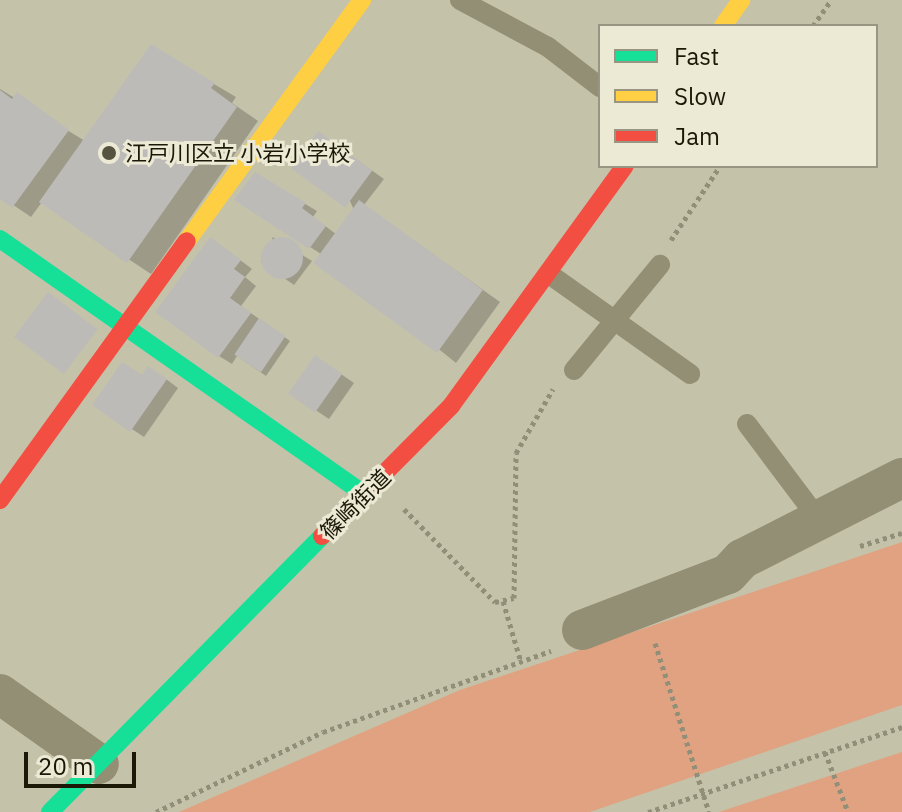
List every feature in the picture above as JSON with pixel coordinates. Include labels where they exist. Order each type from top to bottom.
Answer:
[{"type":"street","points":[[0,500],[362,0]]},
{"type":"street","points":[[724,24],[741,0]]},
{"type":"street","name":"篠崎街道","points":[[50,812],[451,406],[624,168]]},
{"type":"street","points":[[0,239],[365,495]]},
{"type":"street","points":[[572,638],[728,574],[819,520],[902,478]]},
{"type":"street","points":[[0,694],[99,764]]},
{"type":"lane","points":[[460,0],[548,47],[598,85]]},
{"type":"lane","points":[[574,370],[617,322],[660,265]]},
{"type":"lane","points":[[549,274],[690,374]]},
{"type":"lane","points":[[747,424],[819,520]]},
{"type":"path","points":[[814,24],[831,0]]},
{"type":"path","points":[[660,265],[719,168]]},
{"type":"path","points":[[395,501],[495,602],[514,598],[516,453],[539,406],[574,370]]},
{"type":"path","points":[[845,550],[902,533]]},
{"type":"path","points":[[503,601],[521,662]]},
{"type":"path","points":[[156,812],[323,732],[521,662],[572,638]]},
{"type":"path","points":[[654,638],[709,812]]},
{"type":"path","points":[[648,812],[902,727]]},
{"type":"path","points":[[825,752],[848,812]]},
{"type":"shaded area","points":[[902,542],[902,705],[590,812],[179,812],[460,690]]},
{"type":"shaded area","points":[[902,752],[902,812],[719,812]]},
{"type":"building","points":[[151,44],[215,83],[211,88],[237,107],[127,263],[39,202]]},
{"type":"building","points":[[0,90],[12,99],[17,92],[69,130],[12,208],[0,199]]},
{"type":"building","points":[[318,131],[372,170],[345,208],[291,168]]},
{"type":"building","points":[[255,172],[306,203],[302,208],[326,226],[309,249],[234,200]]},
{"type":"building","points":[[359,200],[483,290],[437,353],[313,263]]},
{"type":"building","points":[[210,237],[241,260],[234,269],[245,277],[230,298],[251,313],[218,358],[155,312]]},
{"type":"building","points":[[282,237],[297,243],[303,258],[297,273],[282,279],[267,273],[261,258],[267,243]]},
{"type":"building","points":[[48,292],[98,329],[64,374],[14,337]]},
{"type":"building","points":[[259,318],[286,336],[261,372],[234,354]]},
{"type":"building","points":[[315,355],[342,374],[315,412],[288,394]]},
{"type":"building","points":[[122,362],[142,375],[148,366],[167,379],[130,432],[92,405]]},
{"type":"traffic: fast","points":[[0,239],[365,495]]},
{"type":"traffic: fast","points":[[50,812],[322,536]]},
{"type":"traffic: slow","points":[[187,241],[362,0]]},
{"type":"traffic: slow","points":[[724,24],[741,0]]},
{"type":"traffic: jam","points":[[322,536],[451,406],[624,168]]},
{"type":"traffic: jam","points":[[0,500],[187,241]]},
{"type":"place","name":"江戸川区立 小岩小学校","points":[[109,153]]}]
